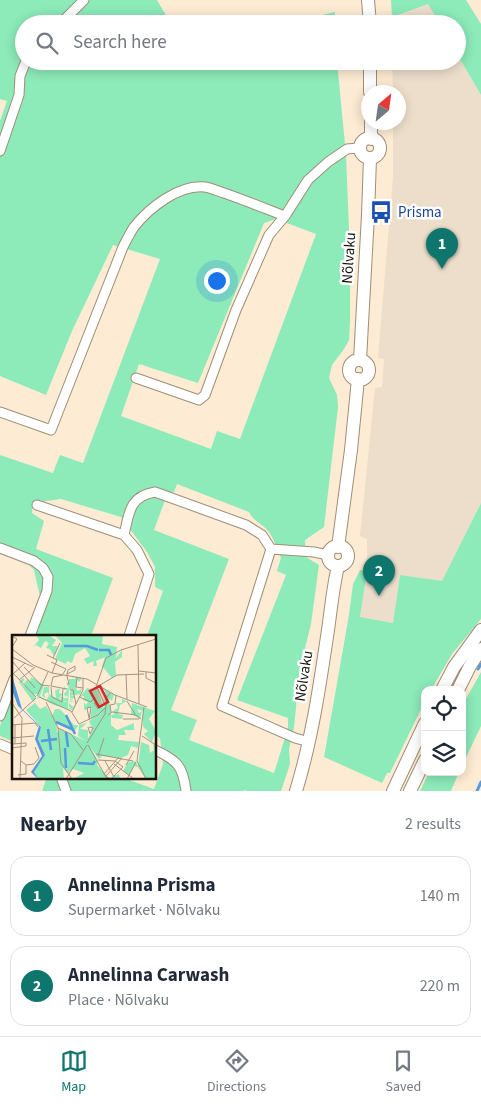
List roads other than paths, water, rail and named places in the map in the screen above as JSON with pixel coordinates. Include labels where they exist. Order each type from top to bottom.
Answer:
[{"type":"street","points":[[69,15],[84,0]]},
{"type":"street","points":[[368,0],[369,15]]},
{"type":"street","points":[[0,151],[19,94],[20,76],[22,70]]},
{"type":"street","points":[[370,70],[370,85]]},
{"type":"street","name":"Nõlvaku","points":[[296,791],[309,742],[338,566],[346,562],[348,556],[344,548],[338,546],[352,450],[358,380],[366,376],[368,370],[367,365],[360,360],[370,158],[378,154],[380,148],[376,141],[371,139],[370,130]]},
{"type":"street","points":[[370,158],[362,155],[359,148],[362,142],[371,139]]},
{"type":"street","points":[[136,378],[199,400],[205,395],[236,310],[269,235],[285,216],[308,180],[328,162],[347,149],[359,148]]},
{"type":"street","points":[[0,412],[51,430],[123,247],[134,227],[160,202],[172,194],[188,189],[205,187],[285,216]]},
{"type":"street","points":[[124,536],[133,504],[141,496],[154,492],[246,525],[262,535],[271,549]]},
{"type":"street","points":[[37,505],[124,536],[138,550],[149,574],[129,635]]},
{"type":"street","points":[[338,546],[333,548],[328,555],[330,561],[338,566]]},
{"type":"street","points":[[0,548],[34,561],[43,568],[48,577],[47,591],[30,635]]},
{"type":"street","points":[[271,549],[314,552],[328,555]]},
{"type":"street","points":[[271,549],[222,706],[295,738],[309,742]]},
{"type":"street","points":[[444,686],[454,667],[481,630]]},
{"type":"street","points":[[460,686],[481,649]]},
{"type":"street","points":[[0,716],[12,684]]},
{"type":"street","points":[[395,786],[421,731]]},
{"type":"street","points":[[0,744],[12,749]]},
{"type":"street","points":[[156,750],[170,757],[180,768],[185,779],[186,791]]},
{"type":"street","points":[[411,790],[421,769]]},
{"type":"street","points":[[61,778],[66,791]]},
{"type":"waterway","points":[[478,669],[481,664]]},
{"type":"waterway","points":[[477,791],[481,782]]},
{"type":"place","name":"Prisma","points":[[381,212]]},
{"type":"place","name":"Annelinna Prisma","points":[[442,269]]},
{"type":"place","name":"Annelinna Carwash","points":[[379,596]]}]
